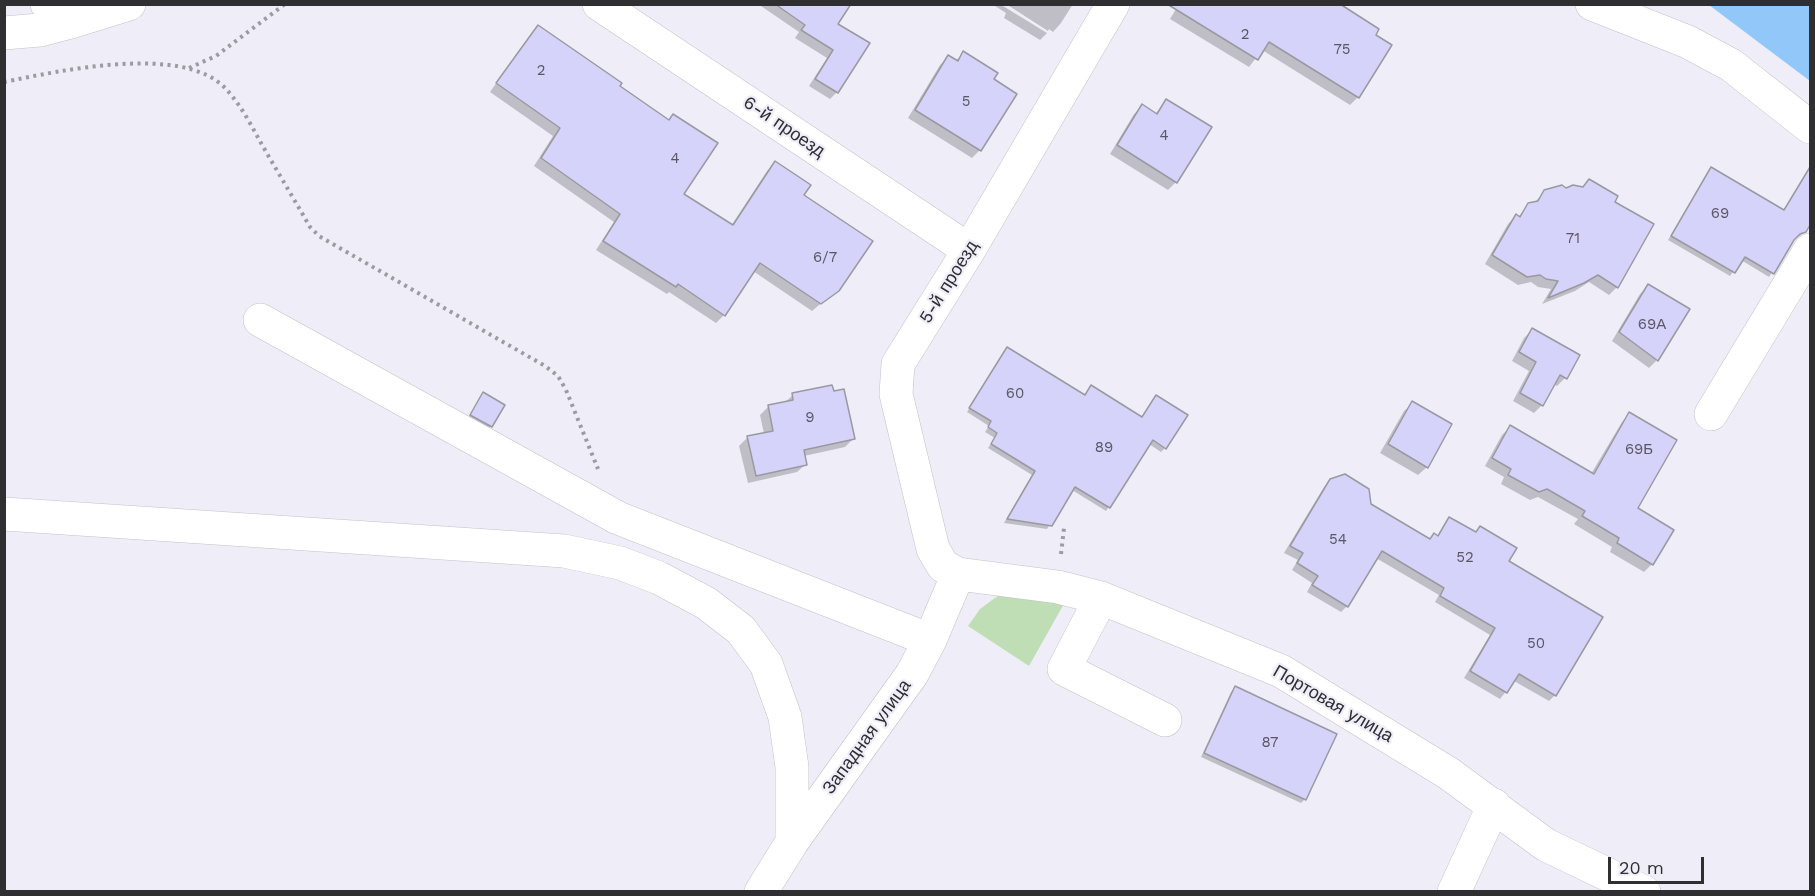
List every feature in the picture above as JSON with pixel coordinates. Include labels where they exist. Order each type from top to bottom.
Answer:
[{"type":"street","points":[[4,33],[40,30],[61,13],[129,4]]},
{"type":"street","name":"6-й проезд","points":[[599,4],[969,250]]},
{"type":"street","name":"5-й проезд","points":[[958,574],[943,566],[933,549],[896,394],[898,364],[969,250],[1113,4]]},
{"type":"street","points":[[1592,4],[1688,42],[1731,65],[1810,127]]},
{"type":"street","points":[[1711,414],[1810,250]]},
{"type":"street","points":[[260,320],[618,518],[930,640]]},
{"type":"street","points":[[4,514],[564,551],[620,563],[659,578],[706,603],[741,630],[766,664],[785,717],[788,737],[792,766],[792,842]]},
{"type":"street","name":"Портовая улица","points":[[958,574],[1058,587],[1101,598],[1281,670],[1448,773],[1546,845],[1644,891]]},
{"type":"street","name":"Западная улица","points":[[761,891],[792,842],[912,674],[930,640],[958,574]]},
{"type":"street","points":[[1101,598],[1064,669],[1165,720]]},
{"type":"street","points":[[1454,891],[1494,806]]},
{"type":"path","points":[[188,68],[216,56],[285,4]]},
{"type":"path","points":[[4,82],[91,66],[154,65],[188,68],[211,77],[226,88],[240,107],[310,227],[319,237],[545,366],[558,376],[599,470]]},
{"type":"green space","points":[[999,595],[1065,602],[1029,666],[968,626],[980,609]]},
{"type":"water","points":[[1709,5],[1810,5],[1810,81]]},
{"type":"building","points":[[775,4],[851,4],[838,24],[870,43],[838,93],[815,79],[833,50],[801,30],[805,25]]},
{"type":"building","points":[[1167,4],[1340,4],[1379,29],[1376,35],[1392,45],[1359,98],[1269,42],[1258,60]]},
{"type":"building","points":[[538,25],[622,83],[620,86],[669,120],[673,114],[718,143],[684,194],[733,225],[775,161],[811,185],[804,195],[873,241],[839,291],[821,304],[760,263],[725,316],[678,284],[676,287],[603,241],[620,214],[541,158],[560,128],[496,83]]},
{"type":"building","points":[[963,51],[998,73],[994,79],[1017,94],[981,151],[915,110],[948,55],[958,61]]},
{"type":"building","points":[[1166,99],[1212,127],[1177,183],[1117,145],[1142,104],[1157,114]]},
{"type":"building","points":[[1711,167],[1784,210],[1810,167],[1810,225],[1806,232],[1794,240],[1774,274],[1745,257],[1735,273],[1671,236]]},
{"type":"building","points":[[1589,179],[1618,196],[1615,202],[1654,224],[1618,288],[1598,275],[1548,298],[1558,281],[1546,279],[1540,275],[1527,277],[1492,255],[1516,214],[1520,217],[1528,203],[1538,201],[1544,190],[1562,185],[1566,188],[1573,185],[1583,187]]},
{"type":"building","points":[[1648,284],[1690,309],[1658,361],[1619,332]]},
{"type":"building","points":[[1532,328],[1580,355],[1567,379],[1560,375],[1543,406],[1520,393],[1536,362],[1519,352]]},
{"type":"building","points":[[1007,347],[1085,395],[1091,385],[1142,417],[1156,395],[1188,415],[1166,449],[1153,440],[1110,508],[1075,487],[1052,526],[1007,519],[1035,471],[991,444],[997,433],[988,427],[991,421],[969,408]]},
{"type":"building","points":[[832,385],[834,391],[844,389],[855,439],[804,450],[807,465],[756,476],[747,436],[773,431],[768,405],[793,400],[792,393]]},
{"type":"building","points":[[483,392],[505,405],[492,427],[470,415]]},
{"type":"building","points":[[1412,401],[1452,424],[1428,468],[1388,444]]},
{"type":"building","points":[[1629,412],[1677,440],[1638,508],[1674,530],[1653,565],[1617,543],[1619,538],[1582,516],[1585,511],[1547,489],[1539,492],[1508,475],[1511,469],[1492,458],[1510,425],[1594,474]]},
{"type":"building","points":[[1345,474],[1369,489],[1371,504],[1430,539],[1434,533],[1438,536],[1449,517],[1476,532],[1480,526],[1517,548],[1509,561],[1603,617],[1556,696],[1519,674],[1507,693],[1470,671],[1495,628],[1440,596],[1444,588],[1382,551],[1348,607],[1312,585],[1318,576],[1297,563],[1303,553],[1290,546],[1330,479]]},
{"type":"building","points":[[1235,686],[1337,734],[1306,800],[1204,753]]}]
